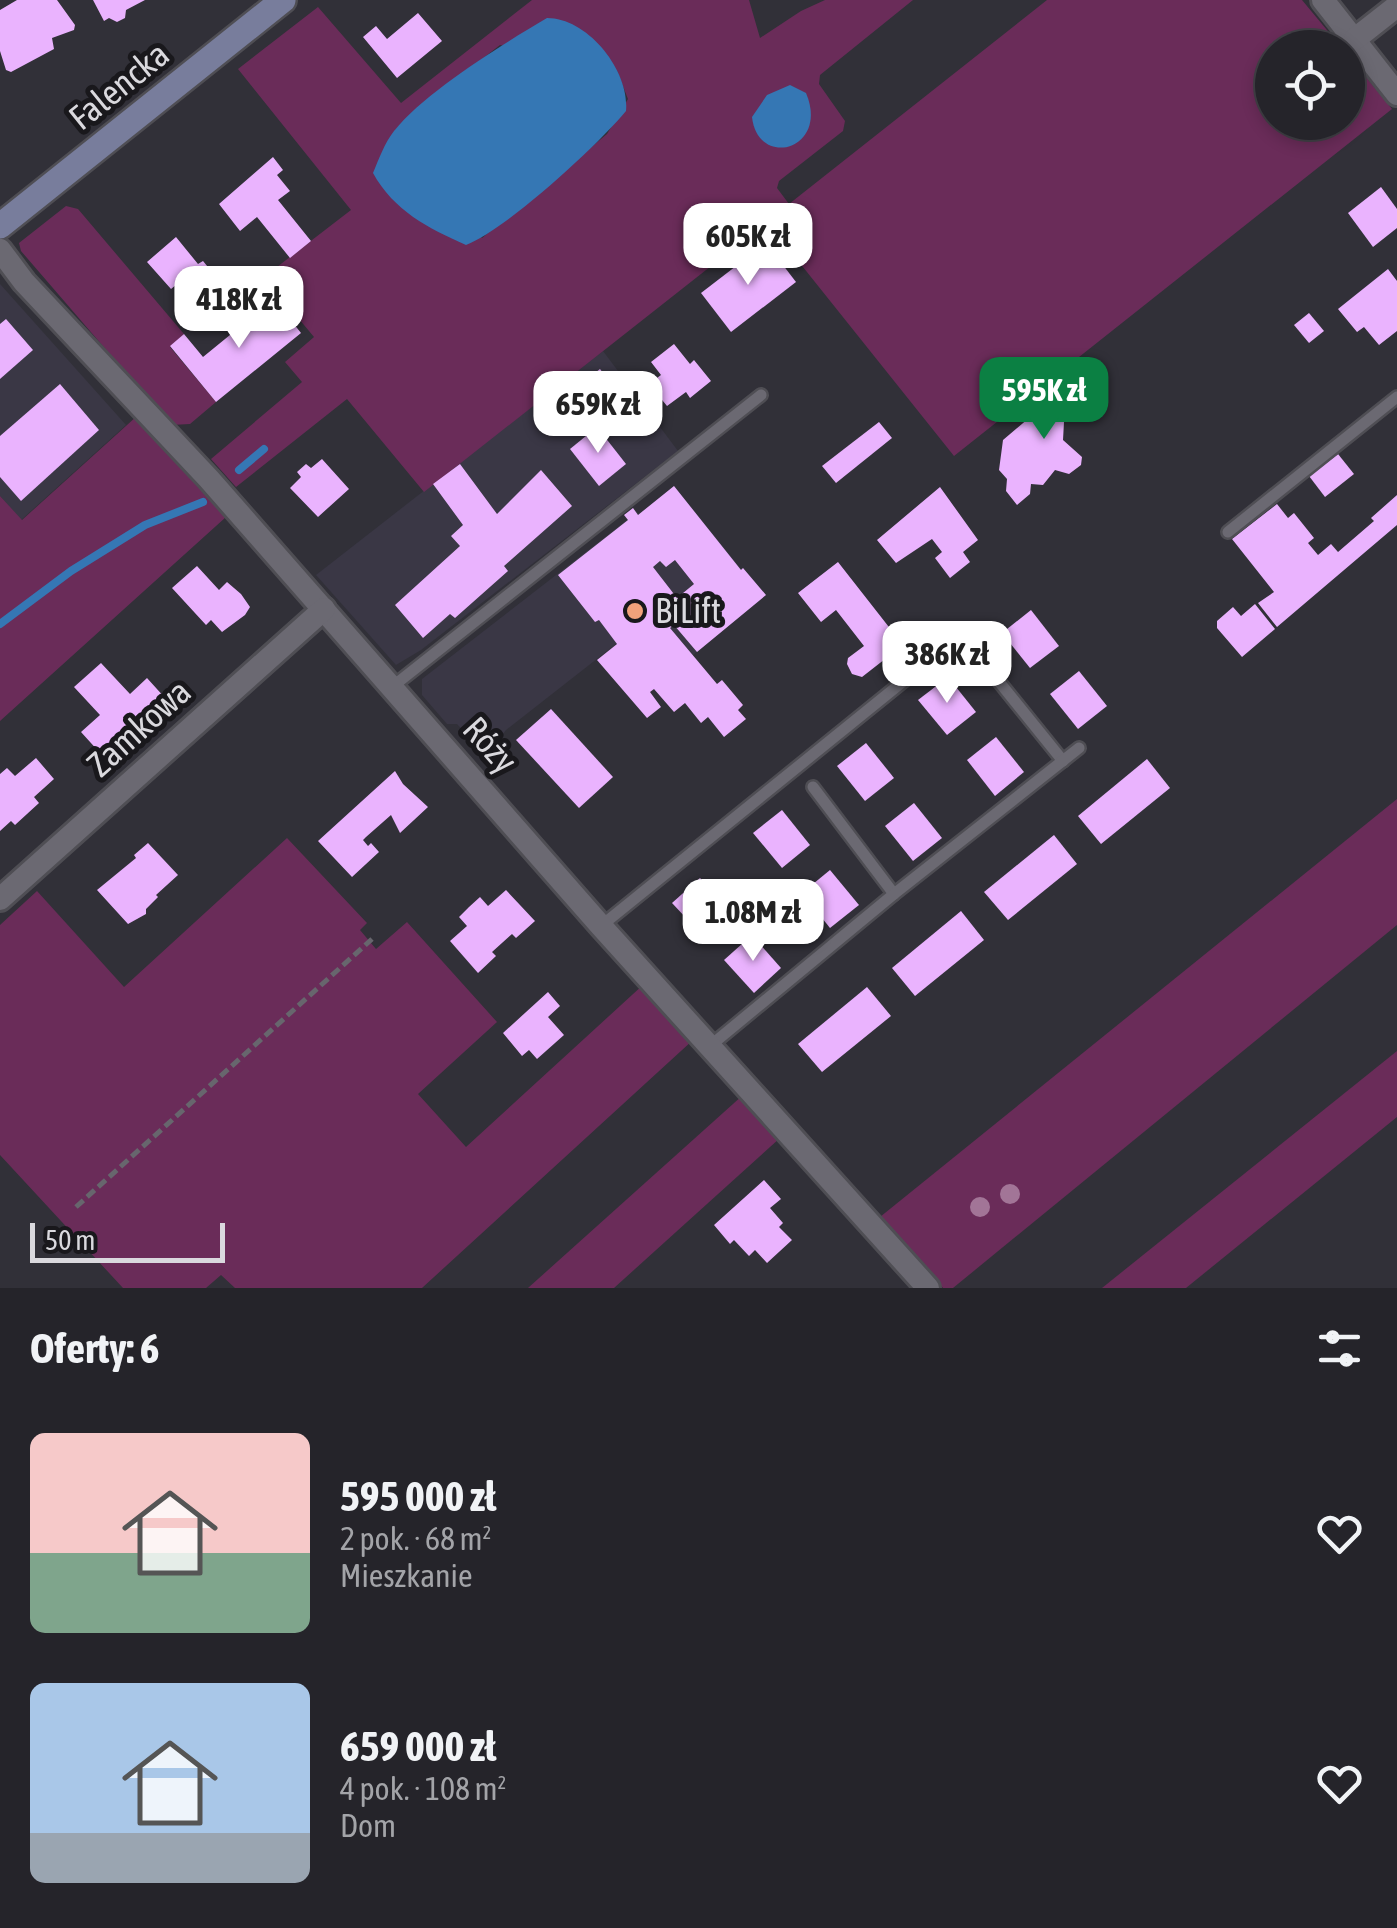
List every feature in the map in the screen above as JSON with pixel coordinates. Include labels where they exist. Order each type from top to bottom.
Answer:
[{"type":"street","name":"Falencka","points":[[0,226],[283,0]]},
{"type":"street","points":[[1323,0],[1348,30]]},
{"type":"street","points":[[1365,31],[1397,6]]},
{"type":"street","points":[[1365,52],[1397,94]]},
{"type":"street","name":"Róży","points":[[0,250],[24,282],[208,479],[601,926],[928,1288]]},
{"type":"street","name":"Zamkowa","points":[[0,899],[324,609]]},
{"type":"lane","points":[[392,687],[761,396]]},
{"type":"lane","points":[[1228,532],[1397,398]]},
{"type":"lane","points":[[601,926],[942,650]]},
{"type":"lane","points":[[980,658],[1063,760]]},
{"type":"lane","points":[[710,1046],[1079,748]]},
{"type":"lane","points":[[812,788],[894,894]]},
{"type":"path","points":[[76,1207],[372,939]]},
{"type":"shaded area","points":[[532,0],[749,0],[760,38],[825,0],[913,0],[820,75],[819,84],[845,121],[843,131],[779,181],[777,188],[789,204],[1047,0],[1302,0],[1327,30],[1255,30],[1255,140],[1353,140],[954,456],[767,222],[424,492],[347,399],[236,487],[211,459],[302,382],[285,362],[314,337],[264,277],[351,210],[238,69],[318,7],[401,103]],"holes":[[[500,45],[617,71],[628,99],[607,134],[482,238],[395,130]]]},
{"type":"shaded area","points":[[1365,76],[1392,109],[1365,130]]},
{"type":"shaded area","points":[[66,206],[78,209],[184,334],[170,347],[216,402],[190,424],[171,425],[21,251],[19,243]]},
{"type":"shaded area","points":[[0,284],[126,425],[21,520],[0,496]]},
{"type":"shaded area","points":[[603,351],[678,451],[421,650],[396,665],[316,575]]},
{"type":"shaded area","points":[[137,416],[226,517],[0,721],[0,496],[22,520]]},
{"type":"shaded area","points":[[674,486],[766,595],[693,655],[670,629],[630,633],[506,730],[486,756],[457,724],[447,724],[422,695],[422,679],[627,520],[633,508],[639,514]]},
{"type":"shaded area","points":[[1397,799],[1397,925],[953,1288],[943,1288],[880,1217]]},
{"type":"shaded area","points":[[287,838],[367,923],[360,930],[376,949],[407,922],[497,1022],[418,1094],[466,1147],[644,984],[693,1040],[422,1288],[235,1288],[221,1275],[206,1288],[123,1288],[0,1155],[0,925],[37,891],[124,987]]},
{"type":"shaded area","points":[[1397,1051],[1397,1117],[1186,1288],[1102,1288]]},
{"type":"shaded area","points":[[743,1095],[780,1138],[614,1288],[528,1288]]},
{"type":"water","points":[[547,18],[577,27],[603,49],[621,80],[626,111],[550,185],[504,222],[466,245],[425,225],[402,208],[373,173],[394,131],[425,100]]},
{"type":"water","points":[[790,85],[806,93],[811,112],[809,128],[790,146],[778,147],[766,143],[757,133],[752,117],[767,95]]},
{"type":"building","points":[[17,0],[57,0],[75,25],[74,30],[52,38],[54,49],[11,72],[6,70],[0,51],[0,10]]},
{"type":"building","points":[[93,0],[145,0],[126,10],[125,18],[117,22],[109,18],[104,21]]},
{"type":"building","points":[[418,13],[442,41],[397,78],[363,37],[376,26],[387,39]]},
{"type":"building","points":[[273,157],[283,170],[277,175],[290,191],[278,200],[311,241],[290,258],[257,217],[240,231],[219,204]]},
{"type":"building","points":[[1381,187],[1397,209],[1397,228],[1373,247],[1348,213]]},
{"type":"building","points":[[176,237],[198,264],[203,261],[212,272],[190,290],[182,280],[171,289],[147,262]]},
{"type":"building","points":[[766,243],[796,282],[731,332],[701,293]]},
{"type":"building","points":[[1388,269],[1397,281],[1397,331],[1379,345],[1364,327],[1357,332],[1338,309]]},
{"type":"building","points":[[274,299],[301,333],[216,402],[170,346],[184,334],[203,357]]},
{"type":"building","points":[[1309,313],[1324,331],[1309,343],[1294,325]]},
{"type":"building","points":[[6,319],[33,350],[0,379],[0,324]]},
{"type":"building","points":[[674,344],[711,381],[690,398],[686,392],[667,406],[649,384],[661,375],[651,362]]},
{"type":"building","points":[[600,369],[616,390],[579,419],[563,398]]},
{"type":"building","points":[[1080,375],[1085,375],[1097,396],[1064,422],[1063,440],[1082,457],[1081,465],[1069,474],[1055,470],[1043,485],[1031,484],[1030,494],[1017,505],[1006,491],[1007,479],[999,470],[1003,440]]},
{"type":"building","points":[[60,384],[99,430],[21,501],[0,477],[0,436]]},
{"type":"building","points":[[879,422],[892,438],[836,483],[822,466]]},
{"type":"building","points":[[597,427],[626,464],[599,486],[570,449]]},
{"type":"building","points":[[1338,454],[1354,474],[1325,497],[1309,476]]},
{"type":"building","points":[[322,459],[349,489],[318,517],[290,488],[301,477],[297,472]]},
{"type":"building","points":[[460,464],[497,514],[541,470],[572,506],[504,566],[508,571],[455,618],[450,614],[423,638],[395,605],[460,546],[451,536],[463,525],[433,484]]},
{"type":"building","points":[[674,486],[766,595],[697,652],[674,625],[670,628],[717,684],[722,680],[743,705],[738,710],[746,719],[724,737],[708,717],[701,723],[685,703],[674,712],[654,689],[650,692],[661,707],[647,718],[597,660],[617,644],[558,575],[628,520],[624,515],[633,508],[638,515]],"holes":[[[675,560],[694,584],[677,598],[653,567],[660,561],[666,567]]]},
{"type":"building","points":[[940,487],[978,540],[963,552],[970,562],[950,578],[935,558],[942,552],[932,539],[896,563],[877,540]]},
{"type":"building","points":[[1397,495],[1397,525],[1277,627],[1258,603],[1274,592],[1232,539],[1277,504],[1288,518],[1294,513],[1314,538],[1308,543],[1318,555],[1331,544],[1338,552]]},
{"type":"building","points":[[838,562],[903,645],[862,677],[852,674],[847,664],[848,658],[864,646],[836,610],[821,622],[798,593]]},
{"type":"building","points":[[197,566],[219,590],[227,582],[250,607],[222,632],[211,620],[206,625],[172,588]]},
{"type":"building","points":[[1255,604],[1275,629],[1242,657],[1217,628],[1217,621],[1233,607],[1241,616]]},
{"type":"building","points":[[1031,610],[1059,646],[1030,668],[1002,633]]},
{"type":"building","points":[[101,663],[130,694],[147,678],[166,699],[128,731],[133,735],[120,747],[114,740],[100,753],[81,732],[100,715],[74,687]]},
{"type":"building","points":[[1079,671],[1107,706],[1078,729],[1050,694]]},
{"type":"building","points":[[948,677],[976,712],[947,735],[918,700]]},
{"type":"building","points":[[551,709],[613,777],[579,808],[516,740]]},
{"type":"building","points":[[996,737],[1024,772],[995,796],[967,760]]},
{"type":"building","points":[[866,743],[894,778],[865,801],[837,766]]},
{"type":"building","points":[[36,758],[54,779],[34,797],[39,803],[15,825],[11,821],[0,831],[0,774],[7,768],[15,776]]},
{"type":"building","points":[[1147,759],[1170,788],[1101,844],[1078,816]]},
{"type":"building","points":[[395,771],[428,807],[400,833],[391,815],[366,837],[363,840],[368,846],[371,843],[379,852],[352,877],[318,841]]},
{"type":"building","points":[[914,803],[942,838],[913,861],[885,826]]},
{"type":"building","points":[[782,810],[810,845],[782,868],[753,833]]},
{"type":"building","points":[[1054,835],[1077,864],[1008,920],[984,892]]},
{"type":"building","points":[[148,843],[178,875],[156,895],[146,914],[128,924],[97,890]]},
{"type":"building","points":[[830,870],[859,905],[830,928],[802,893]]},
{"type":"building","points":[[700,878],[730,911],[703,936],[672,903]]},
{"type":"building","points":[[506,890],[535,921],[492,952],[496,956],[478,973],[450,941],[467,926],[459,917],[469,907],[480,897],[488,906]]},
{"type":"building","points":[[961,911],[984,940],[915,996],[892,968]]},
{"type":"building","points":[[752,935],[781,968],[754,993],[724,960]]},
{"type":"building","points":[[867,987],[891,1016],[822,1072],[798,1044]]},
{"type":"building","points":[[548,992],[560,1006],[548,1017],[564,1035],[537,1059],[529,1050],[522,1056],[503,1033]]},
{"type":"building","points":[[764,1180],[781,1199],[770,1208],[783,1223],[779,1227],[792,1240],[767,1263],[755,1250],[749,1256],[734,1240],[730,1244],[714,1225]]},
{"type":"waterway","points":[[239,470],[264,449]]},
{"type":"waterway","points":[[0,624],[71,571],[145,525],[203,502]]},
{"type":"place","name":"BiLift","points":[[635,611]]}]
